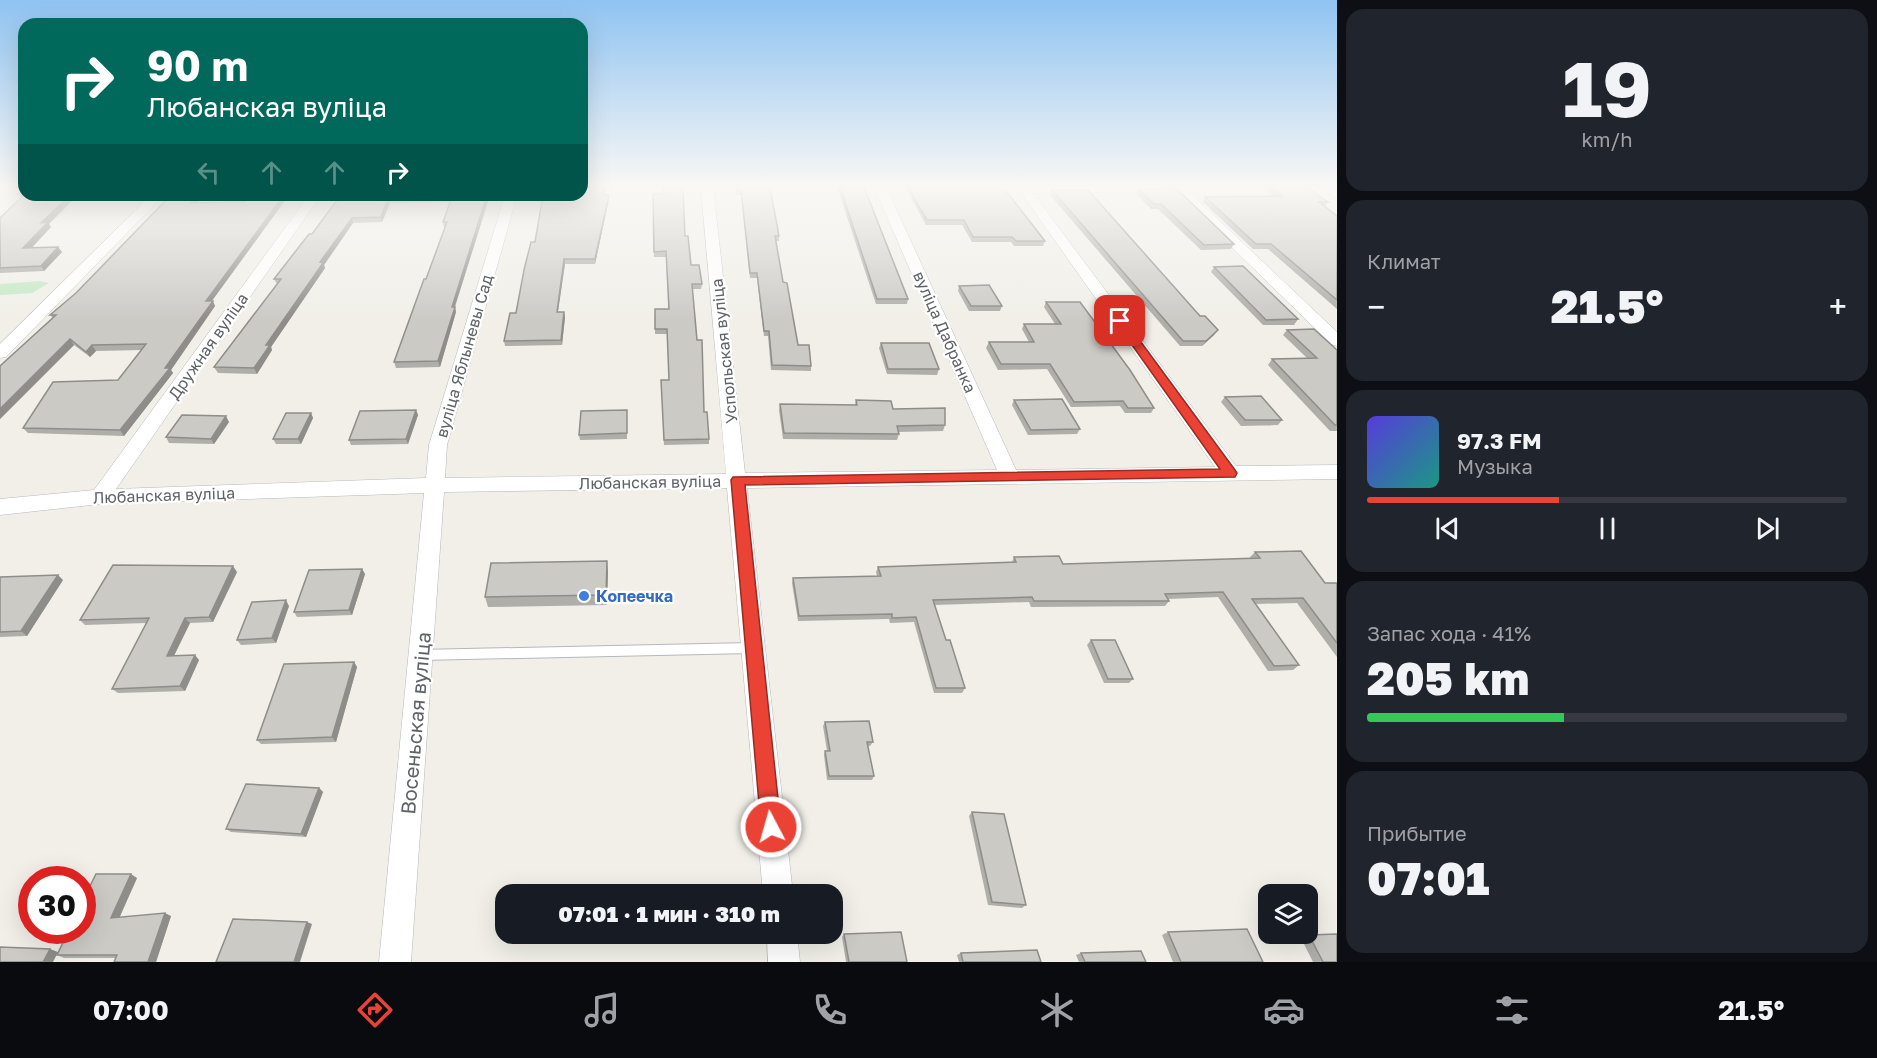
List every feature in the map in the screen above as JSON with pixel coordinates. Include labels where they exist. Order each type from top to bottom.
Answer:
[{"type":"street","points":[[0,353],[121,232]]},
{"type":"street","name":"Дружная вуліца","points":[[100,497],[289,232]]},
{"type":"street","name":"вуліца Яблыневы Сад","points":[[435,485],[438,445],[501,232]]},
{"type":"street","name":"Успольская вуліца","points":[[712,232],[777,884]]},
{"type":"street","name":"вуліца Дабранка","points":[[900,232],[1010,478]]},
{"type":"street","points":[[1056,232],[1230,473]]},
{"type":"street","points":[[1224,232],[1337,341]]},
{"type":"street","name":"Любанская вуліца","points":[[0,507],[100,497],[435,485],[1337,472]]},
{"type":"street","name":"Восеньская вуліца","points":[[395,962],[435,485]]},
{"type":"street","points":[[783,944],[784,962]]},
{"type":"lane","points":[[420,655],[754,648]]},
{"type":"green space","points":[[40,281],[49,283],[32,293],[0,295],[0,284]]},
{"type":"building","points":[[0,232],[38,232],[23,248],[58,247],[41,266],[0,268]]},
{"type":"building","points":[[135,232],[257,232],[206,301],[213,301],[165,368],[170,368],[120,430],[23,428],[53,382],[118,380],[146,344],[92,345],[86,352],[70,339],[0,409],[0,366],[56,315],[50,315],[76,293]]},
{"type":"building","points":[[314,232],[342,232],[266,345],[270,345],[254,368],[214,367],[281,279],[274,279],[309,234]]},
{"type":"building","points":[[443,232],[475,232],[438,361],[394,362],[424,279],[426,279]]},
{"type":"building","points":[[537,232],[601,232],[595,259],[564,259],[557,312],[564,312],[561,340],[504,341],[510,313],[516,313],[531,242],[535,242]]},
{"type":"building","points":[[654,232],[685,232],[685,236],[688,236],[691,265],[699,265],[702,284],[692,284],[697,340],[702,340],[704,412],[707,412],[709,439],[664,440],[661,380],[669,380],[667,329],[655,329],[655,309],[669,309],[666,251],[654,252]]},
{"type":"building","points":[[746,232],[778,232],[779,236],[775,236],[783,282],[787,283],[798,345],[809,345],[811,366],[772,365],[769,331],[764,331],[757,273],[750,273]]},
{"type":"building","points":[[855,232],[882,232],[908,299],[877,299]]},
{"type":"building","points":[[970,232],[1038,232],[1045,241],[1016,241],[1012,237],[973,237]]},
{"type":"building","points":[[1088,232],[1125,232],[1200,316],[1205,316],[1218,330],[1206,341],[1183,341]]},
{"type":"building","points":[[1190,232],[1221,232],[1234,244],[1204,245]]},
{"type":"building","points":[[1243,232],[1337,232],[1337,300],[1271,244],[1256,244]]},
{"type":"building","points":[[1243,266],[1298,319],[1266,320],[1214,267]]},
{"type":"building","points":[[989,285],[1002,306],[971,306],[959,286]]},
{"type":"building","points":[[1046,302],[1080,302],[1130,370],[1154,408],[1128,408],[1123,401],[1074,402],[1050,364],[1001,364],[989,342],[1034,342],[1024,324],[1061,324]]},
{"type":"building","points":[[1314,329],[1337,350],[1337,425],[1272,359],[1317,358],[1287,330]]},
{"type":"building","points":[[881,343],[929,343],[939,369],[888,369]]},
{"type":"building","points":[[1261,396],[1282,420],[1245,420],[1225,397]]},
{"type":"building","points":[[1062,399],[1080,429],[1031,430],[1014,400]]},
{"type":"building","points":[[856,400],[891,401],[893,409],[945,408],[945,425],[897,426],[899,434],[784,433],[780,404],[857,405]]},
{"type":"building","points":[[416,410],[406,439],[349,440],[360,411]]},
{"type":"building","points":[[627,410],[627,433],[579,435],[581,411]]},
{"type":"building","points":[[286,413],[311,413],[298,439],[273,439]]},
{"type":"building","points":[[182,415],[226,416],[211,439],[166,437]]},
{"type":"building","points":[[1301,551],[1325,583],[1337,583],[1337,643],[1303,598],[1252,599],[1299,665],[1274,666],[1223,592],[1165,594],[1169,601],[1034,601],[1032,597],[933,600],[946,640],[950,640],[965,688],[936,688],[916,617],[892,618],[892,614],[799,616],[793,578],[881,576],[878,567],[1016,562],[1014,557],[1059,556],[1063,564],[1260,558],[1255,552]]},
{"type":"building","points":[[607,561],[606,595],[485,597],[491,563]]},
{"type":"building","points":[[113,565],[233,566],[209,617],[185,618],[167,656],[195,655],[180,686],[112,689],[149,618],[80,620]]},
{"type":"building","points":[[362,569],[349,610],[294,612],[309,570]]},
{"type":"building","points":[[58,575],[21,631],[0,632],[0,577]]},
{"type":"building","points":[[286,600],[272,638],[237,640],[252,602]]},
{"type":"building","points":[[1091,640],[1115,640],[1133,679],[1108,679]]},
{"type":"building","points":[[354,662],[332,737],[257,740],[284,664]]},
{"type":"building","points":[[869,721],[873,742],[867,742],[874,776],[829,776],[825,751],[830,751],[825,722]]},
{"type":"building","points":[[246,784],[319,788],[301,834],[226,829]]},
{"type":"building","points":[[972,812],[1004,814],[1026,905],[992,902]]},
{"type":"building","points":[[96,874],[131,874],[111,918],[165,913],[148,962],[114,962],[117,955],[57,955],[62,944],[96,944]]},
{"type":"building","points":[[233,919],[307,922],[294,962],[216,962]]},
{"type":"building","points":[[1247,929],[1263,962],[1181,962],[1168,932]]},
{"type":"building","points":[[901,932],[907,962],[849,962],[844,934]]},
{"type":"building","points":[[1337,934],[1337,962],[1323,962],[1314,944],[1318,944],[1318,935]]},
{"type":"building","points":[[0,947],[50,949],[43,962],[0,962]]},
{"type":"building","points":[[1037,950],[1041,962],[963,962],[961,953]]},
{"type":"building","points":[[1141,951],[1146,962],[1085,962],[1081,953]]},
{"type":"place","name":"Копеечка","points":[[584,596]]},
{"type":"route","points":[[771,827],[738,480],[1010,478],[1230,473],[1120,321]]}]
